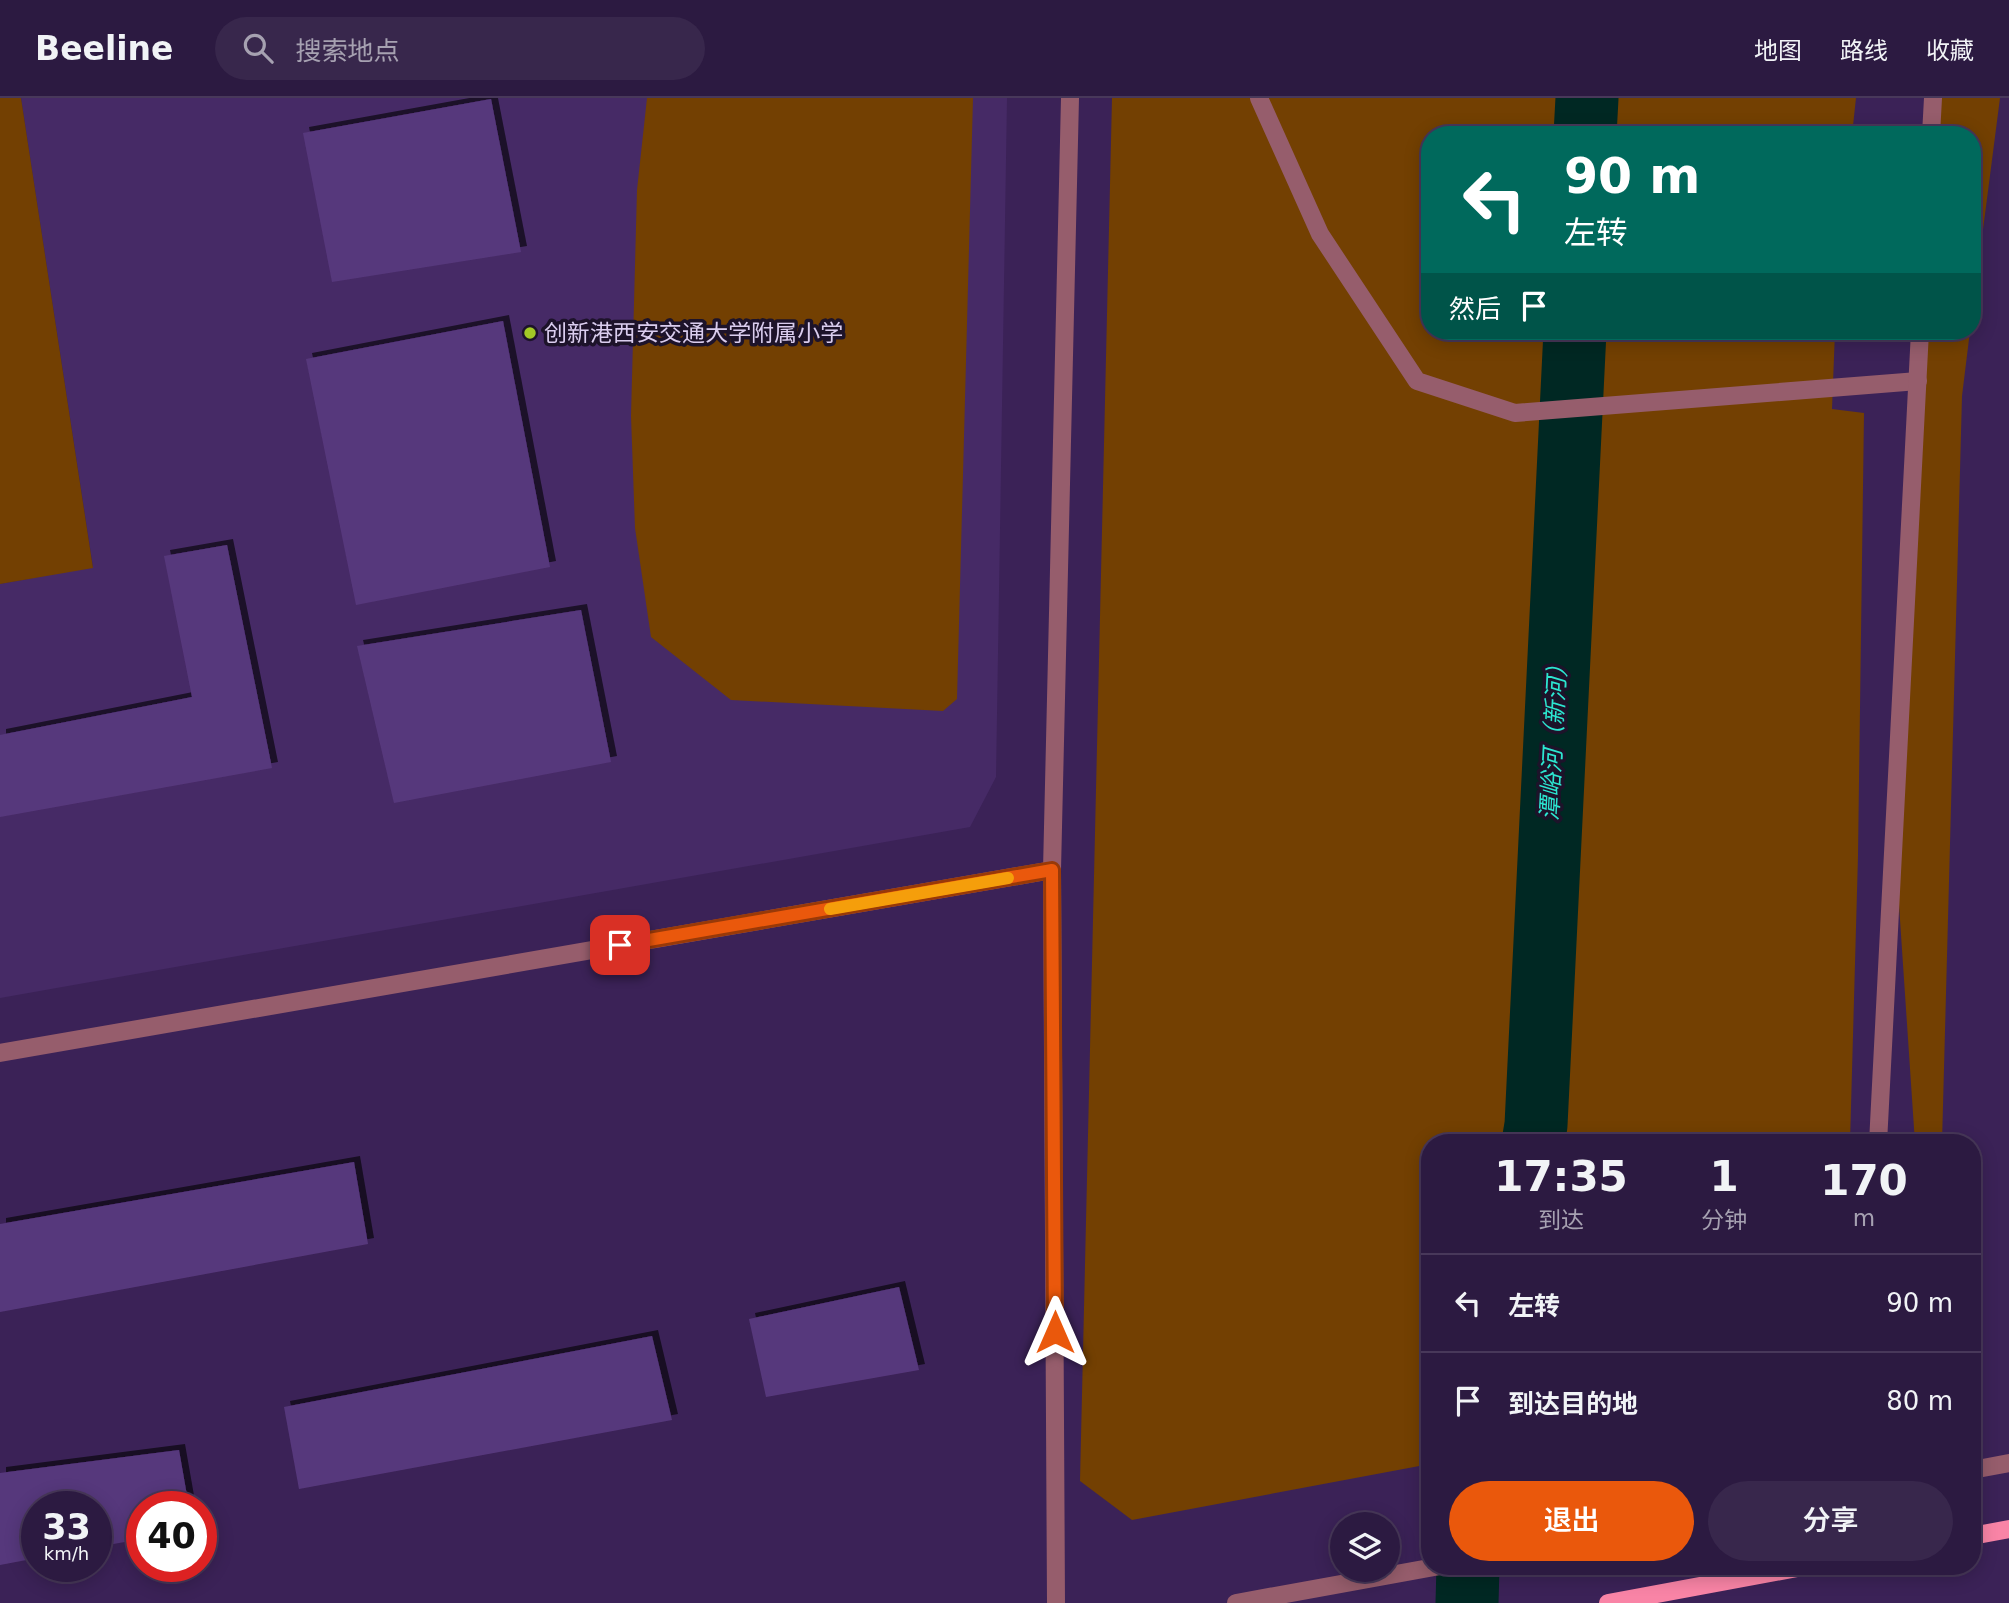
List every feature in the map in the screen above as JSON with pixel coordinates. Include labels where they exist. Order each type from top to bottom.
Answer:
[{"type":"main road","points":[[1981,1534],[2009,1529]]},
{"type":"main road","points":[[1608,1603],[1759,1575]]},
{"type":"street","points":[[1056,1603],[1052,870],[1070,98]]},
{"type":"street","points":[[1259,98],[1320,234],[1417,380],[1515,413],[1918,381]]},
{"type":"street","points":[[1931,126],[1933,98]]},
{"type":"street","points":[[1878,1134],[1920,340]]},
{"type":"street","points":[[0,1053],[1052,870]]},
{"type":"street","points":[[1981,1468],[2009,1463]]},
{"type":"street","points":[[1236,1603],[1421,1569]]},
{"type":"shaded area","points":[[0,98],[21,98],[93,568],[0,584]]},
{"type":"shaded area","name":"创新港西安交通大学附属小学","points":[[21,98],[1007,98],[996,777],[970,827],[0,998],[0,584],[93,567]]},
{"type":"shaded area","points":[[647,98],[973,98],[957,699],[943,711],[731,700],[651,637],[635,528],[631,416],[637,190]]},
{"type":"shaded area","points":[[1112,98],[1856,98],[1853,126],[1421,126],[1421,340],[1835,340],[1832,409],[1864,413],[1858,856],[1850,1134],[1421,1134],[1421,1466],[1132,1520],[1080,1481]]},
{"type":"shaded area","points":[[1932,98],[2000,98],[1981,245],[1981,126],[1930,126]]},
{"type":"shaded area","points":[[1917,340],[1969,340],[1962,396],[1942,1134],[1914,1134],[1890,771]]},
{"type":"building","points":[[491,99],[521,252],[332,282],[303,133]]},
{"type":"building","points":[[503,321],[550,567],[356,605],[306,359]]},
{"type":"building","points":[[227,545],[272,768],[0,817],[0,735],[192,697],[164,556]]},
{"type":"building","points":[[581,610],[611,762],[394,803],[357,646]]},
{"type":"building","points":[[354,1162],[368,1244],[0,1312],[0,1224]]},
{"type":"building","points":[[899,1287],[919,1370],[766,1397],[749,1319]]},
{"type":"building","points":[[652,1336],[672,1420],[299,1489],[284,1407]]},
{"type":"building","points":[[179,1450],[186,1491],[126,1491],[126,1542],[112,1544],[112,1491],[21,1491],[21,1561],[0,1565],[0,1473]]},
{"type":"waterway","name":"潭峪河（新河）","points":[[1585,126],[1587,98]]},
{"type":"waterway","name":"潭峪河（新河）","points":[[1534,1134],[1575,340]]},
{"type":"waterway","name":"潭峪河（新河）","points":[[1467,1603],[1468,1575]]},
{"type":"slow traffic","points":[[830,909],[1008,878]]},
{"type":"place","name":"创新港西安交通大学附属小学","points":[[530,333]]},
{"type":"route","points":[[620,945],[1052,870],[1055,1332]]}]
